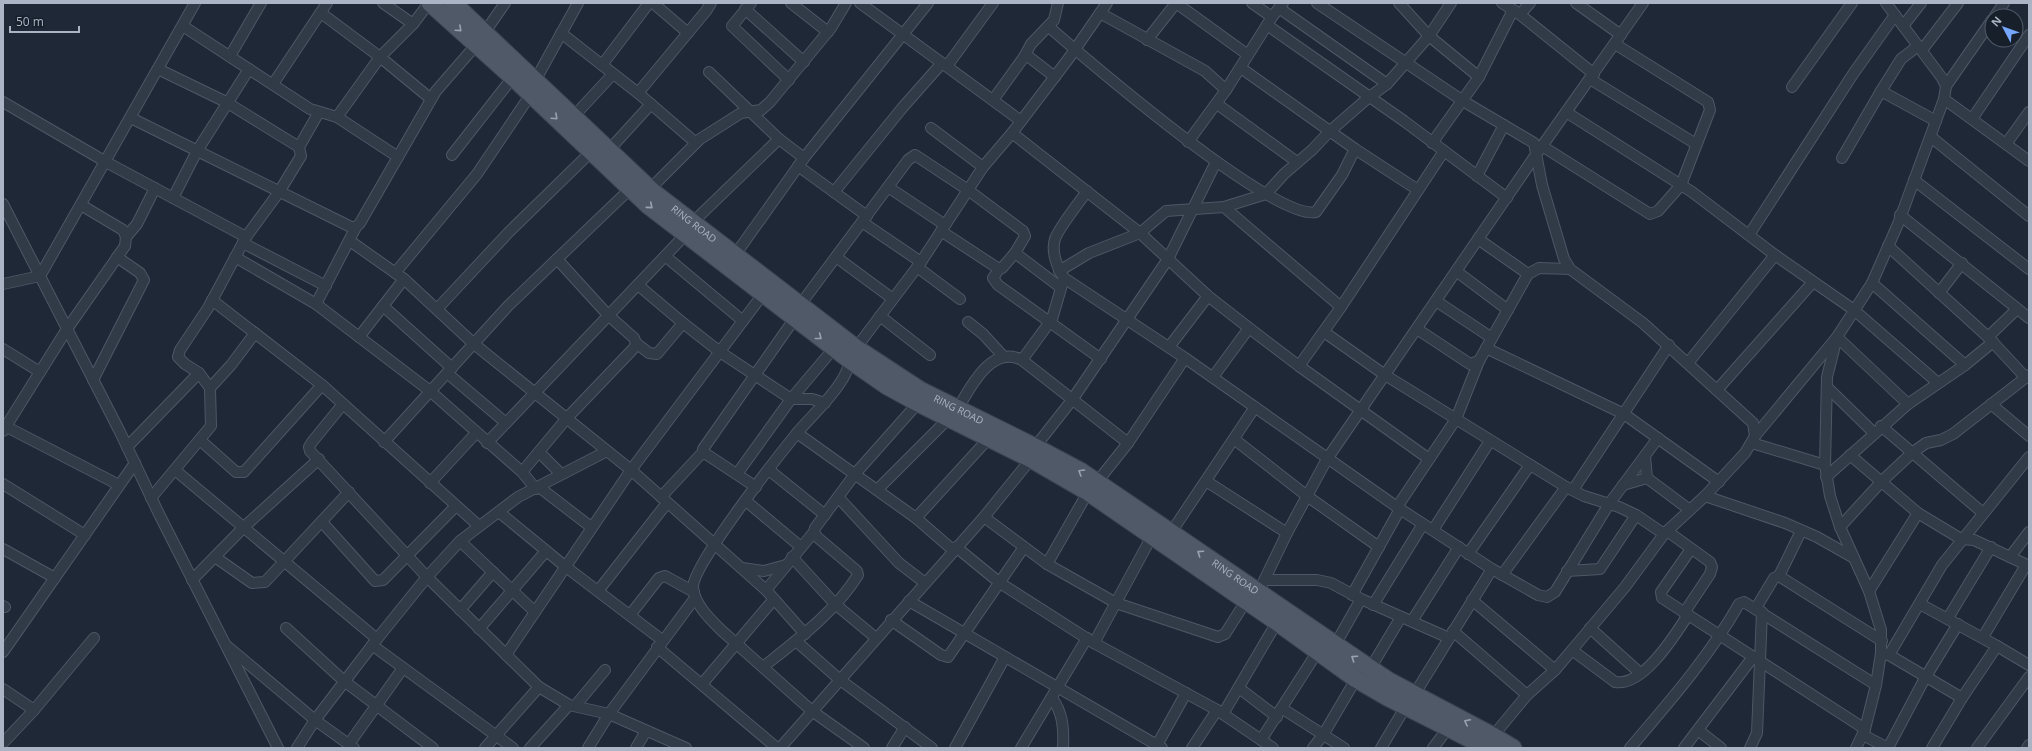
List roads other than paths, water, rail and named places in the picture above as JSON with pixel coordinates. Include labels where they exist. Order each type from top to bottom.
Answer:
[{"type":"main road","name":"RING ROAD","points":[[429,3],[480,38],[533,87],[592,151],[649,206],[735,255],[798,312],[834,348],[854,355],[920,390],[989,438],[1033,453]]},
{"type":"main road","name":"RING ROAD","points":[[453,3],[513,77],[533,87],[574,116],[690,228],[763,294],[798,312],[854,355],[888,386],[918,403],[953,414],[1033,453],[1092,487],[1170,534],[1257,591],[1370,669],[1410,700],[1449,727],[1487,744],[1513,748]]},
{"type":"main road","name":"RING ROAD","points":[[1092,487],[1152,536],[1257,591],[1277,622],[1356,679],[1410,700],[1487,744]]},
{"type":"street","points":[[3,284],[40,276],[195,3]]},
{"type":"street","points":[[230,56],[261,3]]},
{"type":"street","points":[[274,84],[327,3]]},
{"type":"street","points":[[383,3],[413,24]]},
{"type":"street","points":[[337,117],[380,57],[413,24],[429,3]]},
{"type":"street","points":[[316,304],[356,227],[360,223],[431,99],[480,38],[505,3]]},
{"type":"street","points":[[395,273],[477,174],[533,87],[578,3]]},
{"type":"street","points":[[602,65],[649,3]]},
{"type":"street","points":[[653,3],[688,33]]},
{"type":"street","points":[[638,93],[711,3]]},
{"type":"street","points":[[791,3],[828,32]]},
{"type":"street","points":[[650,189],[696,143],[741,113],[761,110],[804,62],[828,32],[846,3]]},
{"type":"street","points":[[735,255],[801,162],[928,3]]},
{"type":"street","points":[[834,192],[903,107],[944,65],[993,3]]},
{"type":"street","points":[[993,100],[1024,57],[1031,44],[1049,27],[1054,20],[1058,3]]},
{"type":"street","points":[[864,748],[812,711],[707,616],[695,595],[693,586],[698,569],[715,542],[797,433],[825,402],[842,380],[854,355],[880,316],[919,264],[984,167],[1055,77],[1107,3]]},
{"type":"street","points":[[1147,40],[1176,3],[1248,55]]},
{"type":"street","points":[[1252,3],[1270,21],[1368,98],[1444,151],[1507,198]]},
{"type":"street","points":[[1317,3],[1464,101],[1534,144],[1536,150],[1535,156],[1559,245],[1564,259],[1570,269],[1643,323],[1669,345],[1753,423],[1753,440]]},
{"type":"street","points":[[1399,3],[1429,36],[1479,77]]},
{"type":"street","points":[[1061,278],[1089,253],[1140,233],[1166,211],[1192,208],[1224,207],[1266,194],[1270,187],[1312,150],[1329,132],[1368,98],[1387,84],[1408,63],[1429,36],[1450,3]]},
{"type":"street","points":[[1502,3],[1516,12],[1592,76],[1696,144]]},
{"type":"street","points":[[1516,12],[1522,12],[1530,3]]},
{"type":"street","points":[[1542,146],[1650,214],[1658,212],[1681,185],[1710,110],[1708,102],[1618,40],[1576,3]]},
{"type":"street","points":[[984,517],[1047,564],[1116,603],[1222,637],[1257,591],[1327,459],[1535,156],[1643,3]]},
{"type":"street","points":[[1792,87],[1852,3]]},
{"type":"street","points":[[1886,3],[1942,78],[1946,86]]},
{"type":"street","points":[[1903,26],[1922,3]]},
{"type":"street","points":[[1842,158],[1880,91],[1901,59],[1920,48],[1958,3]]},
{"type":"street","points":[[867,5],[944,65],[1021,121]]},
{"type":"street","points":[[788,80],[732,26],[748,6],[804,62]]},
{"type":"street","points":[[1188,142],[1217,104],[1281,6],[1387,84]]},
{"type":"street","points":[[1432,143],[1464,101],[1516,12]]},
{"type":"street","points":[[321,13],[380,57],[431,99]]},
{"type":"street","points":[[1100,13],[1205,71],[1226,90]]},
{"type":"street","points":[[1749,235],[1853,74],[1895,15]]},
{"type":"street","points":[[182,26],[319,112],[337,117],[398,158]]},
{"type":"street","points":[[1049,27],[1188,142],[1266,194],[1304,212],[1316,212],[1342,175],[1355,149]]},
{"type":"street","points":[[1487,744],[1527,694],[1555,670],[1572,650],[1625,587],[1665,533],[1719,482],[1837,337],[1872,283],[1931,137],[1944,99],[1946,86],[1984,31]]},
{"type":"street","points":[[561,33],[638,93],[696,143]]},
{"type":"street","points":[[1972,119],[2029,35]]},
{"type":"street","points":[[1024,57],[1029,57],[1055,77]]},
{"type":"street","points":[[1241,68],[1329,132],[1418,190]]},
{"type":"street","points":[[158,69],[226,102],[300,147]]},
{"type":"street","points":[[173,198],[197,151],[226,102],[249,69]]},
{"type":"street","points":[[709,72],[752,111],[801,162],[834,192],[960,299]]},
{"type":"street","points":[[574,116],[613,74]]},
{"type":"street","points":[[452,155],[513,77]]},
{"type":"street","points":[[1880,91],[1936,122]]},
{"type":"street","points":[[1944,99],[2029,161]]},
{"type":"street","points":[[3,102],[326,286]]},
{"type":"street","points":[[610,150],[651,104]]},
{"type":"street","points":[[1217,104],[1297,162]]},
{"type":"street","points":[[151,498],[211,426],[210,388],[199,373],[185,364],[178,357],[180,350],[212,300],[244,240],[279,192],[301,156],[300,147],[319,112]]},
{"type":"street","points":[[1566,112],[1681,185],[1775,255],[1854,310],[1938,383]]},
{"type":"street","points":[[2006,144],[2029,112]]},
{"type":"street","points":[[131,118],[351,227],[356,227]]},
{"type":"street","points":[[1477,176],[1504,125]]},
{"type":"street","points":[[931,128],[984,167]]},
{"type":"street","points":[[1012,133],[1140,233],[1208,296],[1298,366],[1429,459]]},
{"type":"street","points":[[1931,137],[2029,216]]},
{"type":"street","points":[[487,443],[690,228],[778,139]]},
{"type":"street","points":[[437,309],[508,233],[592,151]]},
{"type":"street","points":[[1298,366],[1341,307],[1444,151]]},
{"type":"street","points":[[598,591],[664,500],[703,452],[704,447],[836,257],[908,160],[915,155],[968,190],[1023,231],[1025,236],[1015,253],[1002,268],[999,269],[993,278],[998,285],[1101,359]]},
{"type":"street","points":[[499,512],[566,567],[630,615],[702,684],[779,748],[984,517],[1033,453],[1101,359],[1168,259],[1216,162]]},
{"type":"street","points":[[1914,180],[2029,269]]},
{"type":"street","points":[[888,187],[999,269]]},
{"type":"street","points":[[126,238],[138,224],[155,188]]},
{"type":"street","points":[[384,442],[508,306],[630,188]]},
{"type":"street","points":[[1022,360],[1050,322],[1061,278],[1055,260],[1055,239],[1087,191]]},
{"type":"street","points":[[3,204],[278,748]]},
{"type":"street","points":[[81,205],[123,230],[126,238],[125,246],[67,329],[4,428],[119,486]]},
{"type":"street","points":[[1224,207],[1341,307]]},
{"type":"street","points":[[1900,215],[2029,318]]},
{"type":"street","points":[[1478,240],[1528,274]]},
{"type":"street","points":[[350,241],[404,279],[474,344],[568,418],[715,542],[766,590],[805,634]]},
{"type":"street","points":[[1840,527],[1882,481],[1912,453],[1926,443],[1941,440],[1953,434],[2027,376],[1990,339],[1888,246]]},
{"type":"street","points":[[1015,253],[1061,278],[1128,320],[1213,377],[1327,459],[1399,508],[1468,554],[1538,595],[1547,597],[1555,592],[1609,504],[1658,438]]},
{"type":"street","points":[[1688,363],[1775,255]]},
{"type":"street","points":[[665,256],[743,321]]},
{"type":"street","points":[[93,380],[144,280],[140,273],[117,257]]},
{"type":"street","points":[[235,257],[316,304],[430,391],[487,443],[522,472],[538,488],[591,527]]},
{"type":"street","points":[[836,257],[893,299]]},
{"type":"street","points":[[557,259],[608,315],[634,338],[636,343],[648,353],[657,354],[683,323]]},
{"type":"street","points":[[1939,293],[1962,263]]},
{"type":"street","points":[[1335,645],[1379,547],[1399,508],[1456,419],[1479,361],[1528,274],[1539,268],[1570,269]]},
{"type":"street","points":[[1456,271],[1508,310]]},
{"type":"street","points":[[359,337],[404,279]]},
{"type":"street","points":[[1717,390],[1813,282]]},
{"type":"street","points":[[1872,283],[1965,365]]},
{"type":"street","points":[[638,284],[683,323],[720,352],[791,399],[812,399],[825,402]]},
{"type":"street","points":[[506,655],[566,567],[591,527],[631,470],[763,294]]},
{"type":"street","points":[[1169,347],[1208,296]]},
{"type":"street","points":[[212,300],[322,385],[479,526]]},
{"type":"street","points":[[1436,301],[1492,338]]},
{"type":"street","points":[[383,306],[506,423]]},
{"type":"street","points":[[1826,477],[1908,404],[1965,365],[2017,309]]},
{"type":"street","points":[[880,316],[930,355]]},
{"type":"street","points":[[968,322],[983,334],[1004,357]]},
{"type":"street","points":[[1213,377],[1249,328]]},
{"type":"street","points":[[1417,329],[1470,364],[1479,361]]},
{"type":"street","points":[[1324,332],[1385,375],[1570,489],[1636,515],[1691,548],[1710,562],[1712,567],[1710,574],[1672,640],[1650,666],[1640,673],[1621,683],[1615,682],[1572,650]]},
{"type":"street","points":[[210,388],[231,365],[255,333]]},
{"type":"street","points":[[1837,337],[1827,377],[1825,465],[1830,496],[1840,527],[1870,591],[1881,630],[1885,654],[1962,698]]},
{"type":"street","points":[[1837,337],[1908,404]]},
{"type":"street","points":[[522,472],[568,418],[634,348],[636,343]]},
{"type":"street","points":[[1502,575],[1570,489],[1624,414],[1669,345]]},
{"type":"street","points":[[737,474],[791,399],[834,348]]},
{"type":"street","points":[[1486,348],[1624,414],[1719,482]]},
{"type":"street","points":[[3,349],[40,372]]},
{"type":"street","points":[[877,490],[953,414],[971,387],[990,364],[1004,357],[1013,355],[1022,360],[1128,443]]},
{"type":"street","points":[[1047,564],[1092,487],[1128,443],[1185,358]]},
{"type":"street","points":[[127,447],[199,373]]},
{"type":"street","points":[[200,440],[236,472],[244,472],[322,385]]},
{"type":"street","points":[[1827,387],[1878,430],[1912,453],[1983,513]]},
{"type":"street","points":[[766,590],[814,532],[855,474],[918,403]]},
{"type":"street","points":[[343,404],[309,447],[310,451],[319,459],[426,578],[539,687],[572,705],[609,714],[686,748]]},
{"type":"street","points":[[1991,404],[2029,436]]},
{"type":"street","points":[[1170,534],[1255,407]]},
{"type":"street","points":[[430,483],[476,433]]},
{"type":"street","points":[[797,433],[916,518],[1000,583],[1091,641],[1220,712],[1273,748]]},
{"type":"street","points":[[916,518],[989,438]]},
{"type":"street","points":[[1234,439],[1307,496],[1379,547]]},
{"type":"street","points":[[1753,440],[1825,465]]},
{"type":"street","points":[[1433,530],[1490,441]]},
{"type":"street","points":[[297,748],[315,720],[374,642],[426,578],[460,541],[518,497],[607,451]]},
{"type":"street","points":[[539,452],[561,474]]},
{"type":"street","points":[[703,452],[756,487]]},
{"type":"street","points":[[1850,455],[1918,513],[1961,539],[1974,540],[2028,566],[1983,637]]},
{"type":"street","points":[[1644,456],[1647,478],[1690,510]]},
{"type":"street","points":[[1856,748],[1864,732],[1885,654],[1920,604],[1942,565],[1961,539],[2029,457]]},
{"type":"street","points":[[192,580],[244,527],[319,459]]},
{"type":"street","points":[[3,652],[135,463]]},
{"type":"street","points":[[1468,554],[1530,465]]},
{"type":"street","points":[[175,470],[285,562],[403,668],[513,748]]},
{"type":"street","points":[[769,470],[825,515]]},
{"type":"street","points":[[1623,485],[1647,478]]},
{"type":"street","points":[[1206,481],[1287,533]]},
{"type":"street","points":[[3,484],[85,535]]},
{"type":"street","points":[[215,557],[252,583],[265,582],[349,492]]},
{"type":"street","points":[[1705,496],[1801,531],[1854,558]]},
{"type":"street","points":[[838,497],[899,563],[925,583]]},
{"type":"street","points":[[746,501],[801,547]]},
{"type":"street","points":[[322,522],[375,581],[383,580],[456,506]]},
{"type":"street","points":[[1870,591],[1918,513]]},
{"type":"street","points":[[1567,571],[1600,569],[1636,515]]},
{"type":"street","points":[[1373,604],[1423,524]]},
{"type":"street","points":[[1750,748],[1757,733],[1756,659],[1759,610],[1774,578],[1779,576],[1801,531]]},
{"type":"street","points":[[763,668],[805,634],[835,604],[858,575],[856,571],[817,537],[814,532]]},
{"type":"street","points":[[2010,557],[2029,532]]},
{"type":"street","points":[[1021,748],[1057,688],[1116,603],[1152,536]]},
{"type":"street","points":[[460,541],[535,612]]},
{"type":"street","points":[[1412,621],[1459,547]]},
{"type":"street","points":[[1948,618],[1991,547]]},
{"type":"street","points":[[891,620],[941,655],[948,657],[963,633],[1024,548]]},
{"type":"street","points":[[1691,548],[1661,595],[1662,598],[1888,748],[1925,678],[1958,624]]},
{"type":"street","points":[[3,549],[55,578]]},
{"type":"street","points":[[479,629],[546,551]]},
{"type":"street","points":[[742,568],[764,571],[789,562]]},
{"type":"street","points":[[789,562],[835,604],[876,638]]},
{"type":"street","points":[[1381,748],[1492,569]]},
{"type":"street","points":[[460,610],[493,572]]},
{"type":"street","points":[[630,615],[659,578],[665,576],[695,595]]},
{"type":"street","points":[[1779,576],[1882,641]]},
{"type":"street","points":[[1257,591],[1317,580],[1331,583],[1357,597],[1401,617],[1451,634],[1527,694]]},
{"type":"street","points":[[588,748],[609,714],[695,595]]},
{"type":"street","points":[[702,684],[774,599]]},
{"type":"street","points":[[1472,600],[1555,670]]},
{"type":"street","points":[[909,601],[1160,747],[1186,693]]},
{"type":"street","points":[[1630,748],[1693,675],[1721,636],[1739,604],[1744,602],[1759,610],[1876,685]]},
{"type":"street","points":[[1920,604],[1983,637],[2029,665]]},
{"type":"street","points":[[1370,669],[1401,617]]},
{"type":"street","points":[[1192,748],[1239,688],[1277,622]]},
{"type":"street","points":[[286,628],[344,681],[433,748]]},
{"type":"street","points":[[1590,628],[1640,673]]},
{"type":"street","points":[[6,744],[94,638]]},
{"type":"street","points":[[796,642],[839,679],[932,748]]},
{"type":"street","points":[[224,643],[315,720],[351,746],[403,668]]},
{"type":"street","points":[[1932,748],[1962,698],[1998,646]]},
{"type":"street","points":[[1261,740],[1280,713],[1318,652]]},
{"type":"street","points":[[955,748],[1005,657]]},
{"type":"street","points":[[1684,748],[1756,659]]},
{"type":"street","points":[[530,748],[605,670]]},
{"type":"street","points":[[1977,748],[2029,677]]},
{"type":"street","points":[[1313,748],[1323,735],[1356,679]]},
{"type":"street","points":[[485,748],[539,687]]},
{"type":"street","points":[[1239,688],[1280,713],[1323,735],[1344,748]]},
{"type":"street","points":[[3,689],[34,710]]},
{"type":"street","points":[[1052,698],[1058,706],[1062,720],[1063,748]]},
{"type":"street","points":[[1433,748],[1449,727]]},
{"type":"street","points":[[892,748],[905,728]]},
{"type":"street","points":[[1698,730],[1721,748]]},
{"type":"street","points":[[636,748],[646,731]]}]
